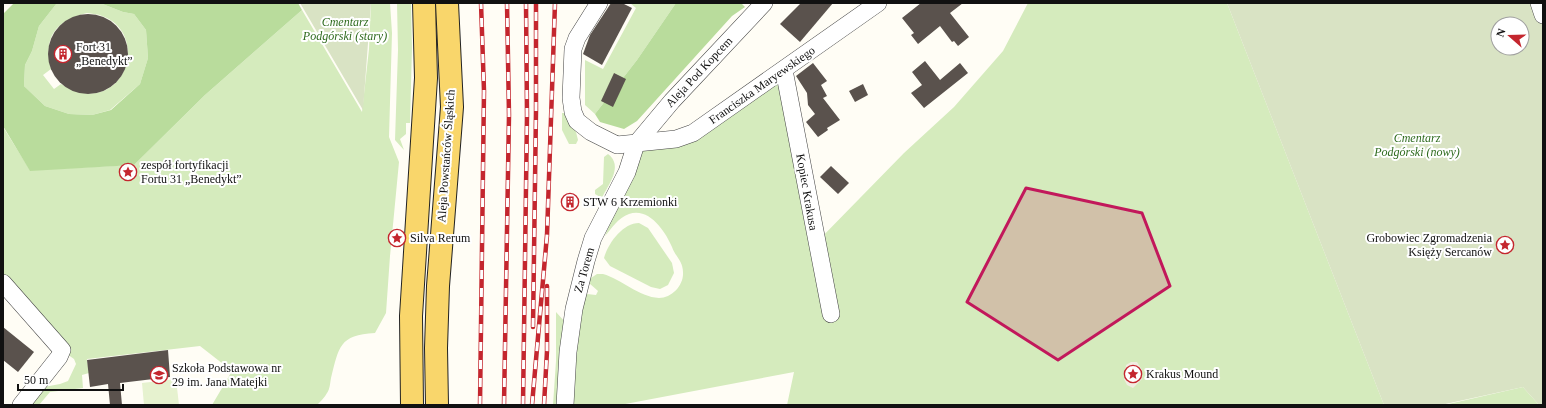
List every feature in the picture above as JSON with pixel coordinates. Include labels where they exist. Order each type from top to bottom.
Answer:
[{"type":"main road","name":"Aleja Powstańców Śląskich","points":[[412,405],[411,316],[426,78],[424,3]]},
{"type":"main road","name":"Aleja Powstańców Śląskich","points":[[437,405],[436,348],[438,286],[452,107],[447,3]]},
{"type":"main road","points":[[452,107],[459,3]]},
{"type":"street","name":"Franciszka Maryewskiego","points":[[599,3],[573,49],[571,98],[573,112],[580,124],[602,138],[617,145],[676,139],[694,133],[878,3]]},
{"type":"street","name":"Aleja Pod Kopcem","points":[[636,144],[672,102],[764,3]]},
{"type":"street","points":[[1539,3],[1543,15]]},
{"type":"street","name":"Kopiec Krakusa","points":[[784,70],[831,314]]},
{"type":"street","name":"Za Torem","points":[[565,405],[568,352],[574,309],[586,260],[602,220],[625,177],[636,144]]},
{"type":"street","points":[[3,284],[62,350],[59,357],[21,405]]},
{"type":"highlighted area","points":[[1026,188],[1142,213],[1170,286],[1058,360],[967,302]]},
{"type":"green space","points":[[14,3],[57,3],[39,26],[32,51],[25,65],[24,86],[45,106],[69,114],[92,115],[111,110],[140,84],[148,58],[146,30],[134,14],[123,12],[100,3],[298,3],[302,10],[205,95],[134,165],[30,171],[3,126],[3,14]]},
{"type":"green space","points":[[57,3],[100,3],[123,12],[134,14],[146,30],[148,58],[140,84],[110,110],[92,115],[69,114],[45,106],[24,86],[25,65],[32,51],[39,26]],"holes":[[[87,13],[102,16],[117,26],[126,40],[128,55],[124,71],[115,84],[101,92],[83,93],[61,84],[54,89],[43,75],[51,69],[49,58],[50,39],[59,26],[76,16]]]},
{"type":"green space","name":"Cmentarz Podgórski (stary)","points":[[300,3],[371,3],[363,110],[303,8]]},
{"type":"green space","points":[[371,3],[390,3],[392,33],[389,137],[399,162],[386,313],[375,333],[363,334],[354,337],[347,340],[342,345],[336,358],[329,390],[323,399],[317,405],[212,405],[232,371],[200,346],[87,359],[89,373],[82,375],[83,388],[50,392],[39,405],[28,405],[44,387],[68,381],[76,364],[74,359],[64,352],[3,279],[3,127],[30,170],[134,165],[205,95],[302,10],[362,112],[369,49]]},
{"type":"green space","points":[[397,3],[411,3],[412,48],[410,123],[406,123],[406,134],[400,139],[404,150],[395,140],[398,50]]},
{"type":"green space","points":[[630,3],[676,3],[637,60],[595,114],[585,105],[585,60],[603,69],[636,8]]},
{"type":"green space","points":[[676,3],[741,3],[745,7],[732,16],[637,121],[624,129],[600,122],[595,114],[637,60]]},
{"type":"green space","points":[[1028,3],[1227,3],[1384,405],[787,405],[794,372],[620,405],[572,405],[573,375],[583,300],[587,294],[596,295],[598,291],[589,283],[591,278],[597,274],[610,276],[644,295],[659,298],[673,293],[682,282],[682,265],[666,235],[656,223],[644,214],[637,213],[625,216],[605,236],[608,228],[606,225],[641,151],[780,81],[815,244],[904,153],[954,107],[1003,51]]},
{"type":"green space","name":"Cmentarz Podgórski (nowy)","points":[[1227,3],[1543,3],[1543,405],[1539,405],[1523,387],[1441,405],[1384,405]]},
{"type":"green space","points":[[562,113],[565,113],[576,132],[578,140],[576,144],[569,144],[562,130]]},
{"type":"green space","points":[[608,154],[613,159],[615,170],[611,182],[602,198],[595,194],[595,190],[603,184],[604,157]]},
{"type":"green space","points":[[639,223],[648,228],[672,263],[674,273],[668,285],[660,289],[651,287],[610,266],[604,258],[609,246],[622,230],[627,226]]},
{"type":"green space","points":[[556,312],[565,322],[558,405],[553,405],[556,361]]},
{"type":"green space","points":[[176,379],[179,405],[144,405],[142,383]]},
{"type":"green space","points":[[1523,387],[1539,405],[1444,405]]},
{"type":"shaded area","points":[[1131,362],[1137,362],[1142,370],[1142,379],[1133,388],[1127,385],[1124,379],[1126,365]]},
{"type":"building","points":[[611,3],[622,3],[632,8],[602,65],[583,54],[590,35]]},
{"type":"building","points":[[801,3],[833,3],[800,42],[780,24]]},
{"type":"building","points":[[921,3],[963,3],[950,13],[969,37],[958,46],[954,41],[952,42],[940,26],[918,44],[911,35],[914,33],[902,18]]},
{"type":"building","name":"Fort 31 „Benedykt”","points":[[88,14],[103,17],[116,26],[125,39],[128,54],[125,69],[116,82],[103,91],[88,94],[73,91],[60,82],[51,69],[48,54],[51,39],[60,26],[73,17]]},
{"type":"building","points":[[925,61],[940,80],[960,63],[968,73],[924,108],[911,93],[922,85],[912,72]]},
{"type":"building","points":[[813,63],[827,81],[821,85],[827,96],[823,98],[840,120],[827,128],[828,130],[818,137],[806,122],[815,114],[808,105],[807,93],[796,76]]},
{"type":"building","points":[[614,73],[626,79],[613,107],[601,101]]},
{"type":"building","points":[[863,84],[868,95],[855,102],[849,91]]},
{"type":"building","points":[[831,166],[849,183],[838,194],[820,177]]},
{"type":"building","points":[[3,327],[34,352],[18,372],[3,360]]},
{"type":"building","points":[[168,350],[170,377],[120,383],[122,405],[110,405],[108,384],[90,387],[87,360]]},
{"type":"railway","points":[[480,405],[484,91],[481,3]]},
{"type":"railway","points":[[504,405],[509,115],[507,3]]},
{"type":"railway","points":[[523,405],[527,115],[526,3]]},
{"type":"railway","points":[[533,327],[536,3]]},
{"type":"railway","points":[[532,405],[547,235],[555,3]]},
{"type":"railway","points":[[544,405],[547,351],[547,286]]},
{"type":"place","name":"Fort 31 „Benedykt”","points":[[63,54]]},
{"type":"place","name":"zespół fortyfikacji Fortu 31 „Benedykt”","points":[[128,172]]},
{"type":"place","name":"STW 6 Krzemionki","points":[[570,202]]},
{"type":"place","name":"Silva Rerum","points":[[397,238]]},
{"type":"place","name":"Grobowiec Zgromadzenia Księży Sercanów","points":[[1505,245]]},
{"type":"place","name":"Krakus Mound","points":[[1133,374]]},
{"type":"place","name":"Szkoła Podstawowa nr 29 im. Jana Matejki","points":[[159,375]]}]
